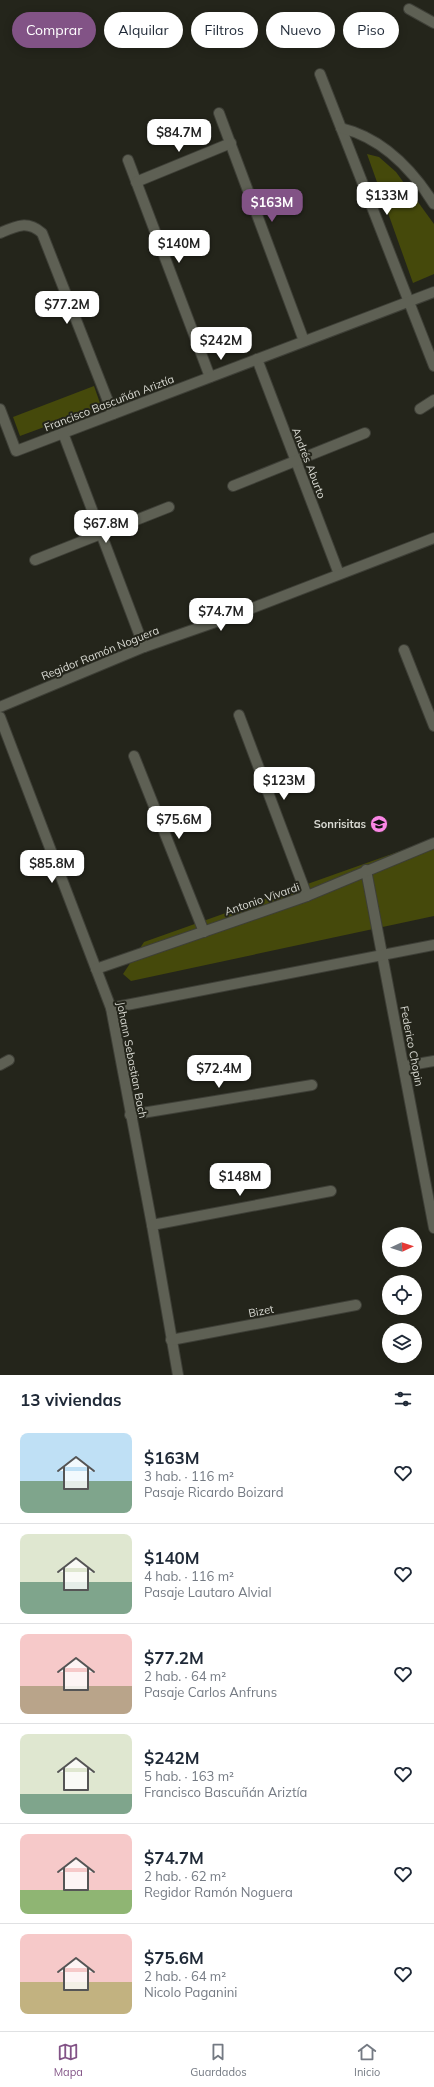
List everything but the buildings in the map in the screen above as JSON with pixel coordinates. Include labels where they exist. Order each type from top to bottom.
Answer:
[{"type":"street","points":[[409,9],[434,23]]},
{"type":"street","points":[[320,74],[434,366]]},
{"type":"street","points":[[219,113],[304,342]]},
{"type":"street","points":[[341,128],[364,135],[390,152],[418,180],[434,204]]},
{"type":"street","points":[[136,182],[231,143]]},
{"type":"street","points":[[128,160],[210,377]]},
{"type":"street","points":[[0,233],[20,225],[31,226],[42,233],[113,414]]},
{"type":"street","name":"Francisco Bascuñán Ariztía","points":[[0,409],[16,451],[434,292]]},
{"type":"street","name":"Andrés Aburto","points":[[257,359],[339,574]]},
{"type":"street","points":[[420,409],[434,400]]},
{"type":"street","points":[[63,433],[144,647]]},
{"type":"street","points":[[233,486],[365,433]]},
{"type":"street","points":[[35,560],[169,507]]},
{"type":"street","name":"Regidor Ramón Noguera","points":[[0,706],[144,647],[434,538]]},
{"type":"street","points":[[404,650],[434,726]]},
{"type":"street","points":[[239,715],[307,896]]},
{"type":"street","name":"Johann Sebastian Bach","points":[[0,717],[111,1008],[152,1225],[178,1375]]},
{"type":"street","points":[[134,756],[204,932]]},
{"type":"street","name":"Antonio Vivardi","points":[[96,969],[307,896],[366,870],[434,844]]},
{"type":"street","name":"Federico Chopin","points":[[366,870],[381,955],[430,1174],[434,1228]]},
{"type":"street","points":[[111,1008],[434,945]]},
{"type":"street","points":[[405,1066],[434,1061]]},
{"type":"street","points":[[130,1115],[312,1085]]},
{"type":"street","points":[[152,1225],[331,1191]]},
{"type":"street","name":"Bizet","points":[[171,1340],[356,1305]]},
{"type":"shaded area","points":[[367,154],[379,157],[396,172],[434,224],[434,274],[413,283]]},
{"type":"shaded area","points":[[94,386],[101,406],[20,436],[13,417]]},
{"type":"shaded area","points":[[434,839],[434,916],[131,981],[123,974],[144,942]]},
{"type":"place","name":"Sonrisitas","points":[[379,824]]}]
